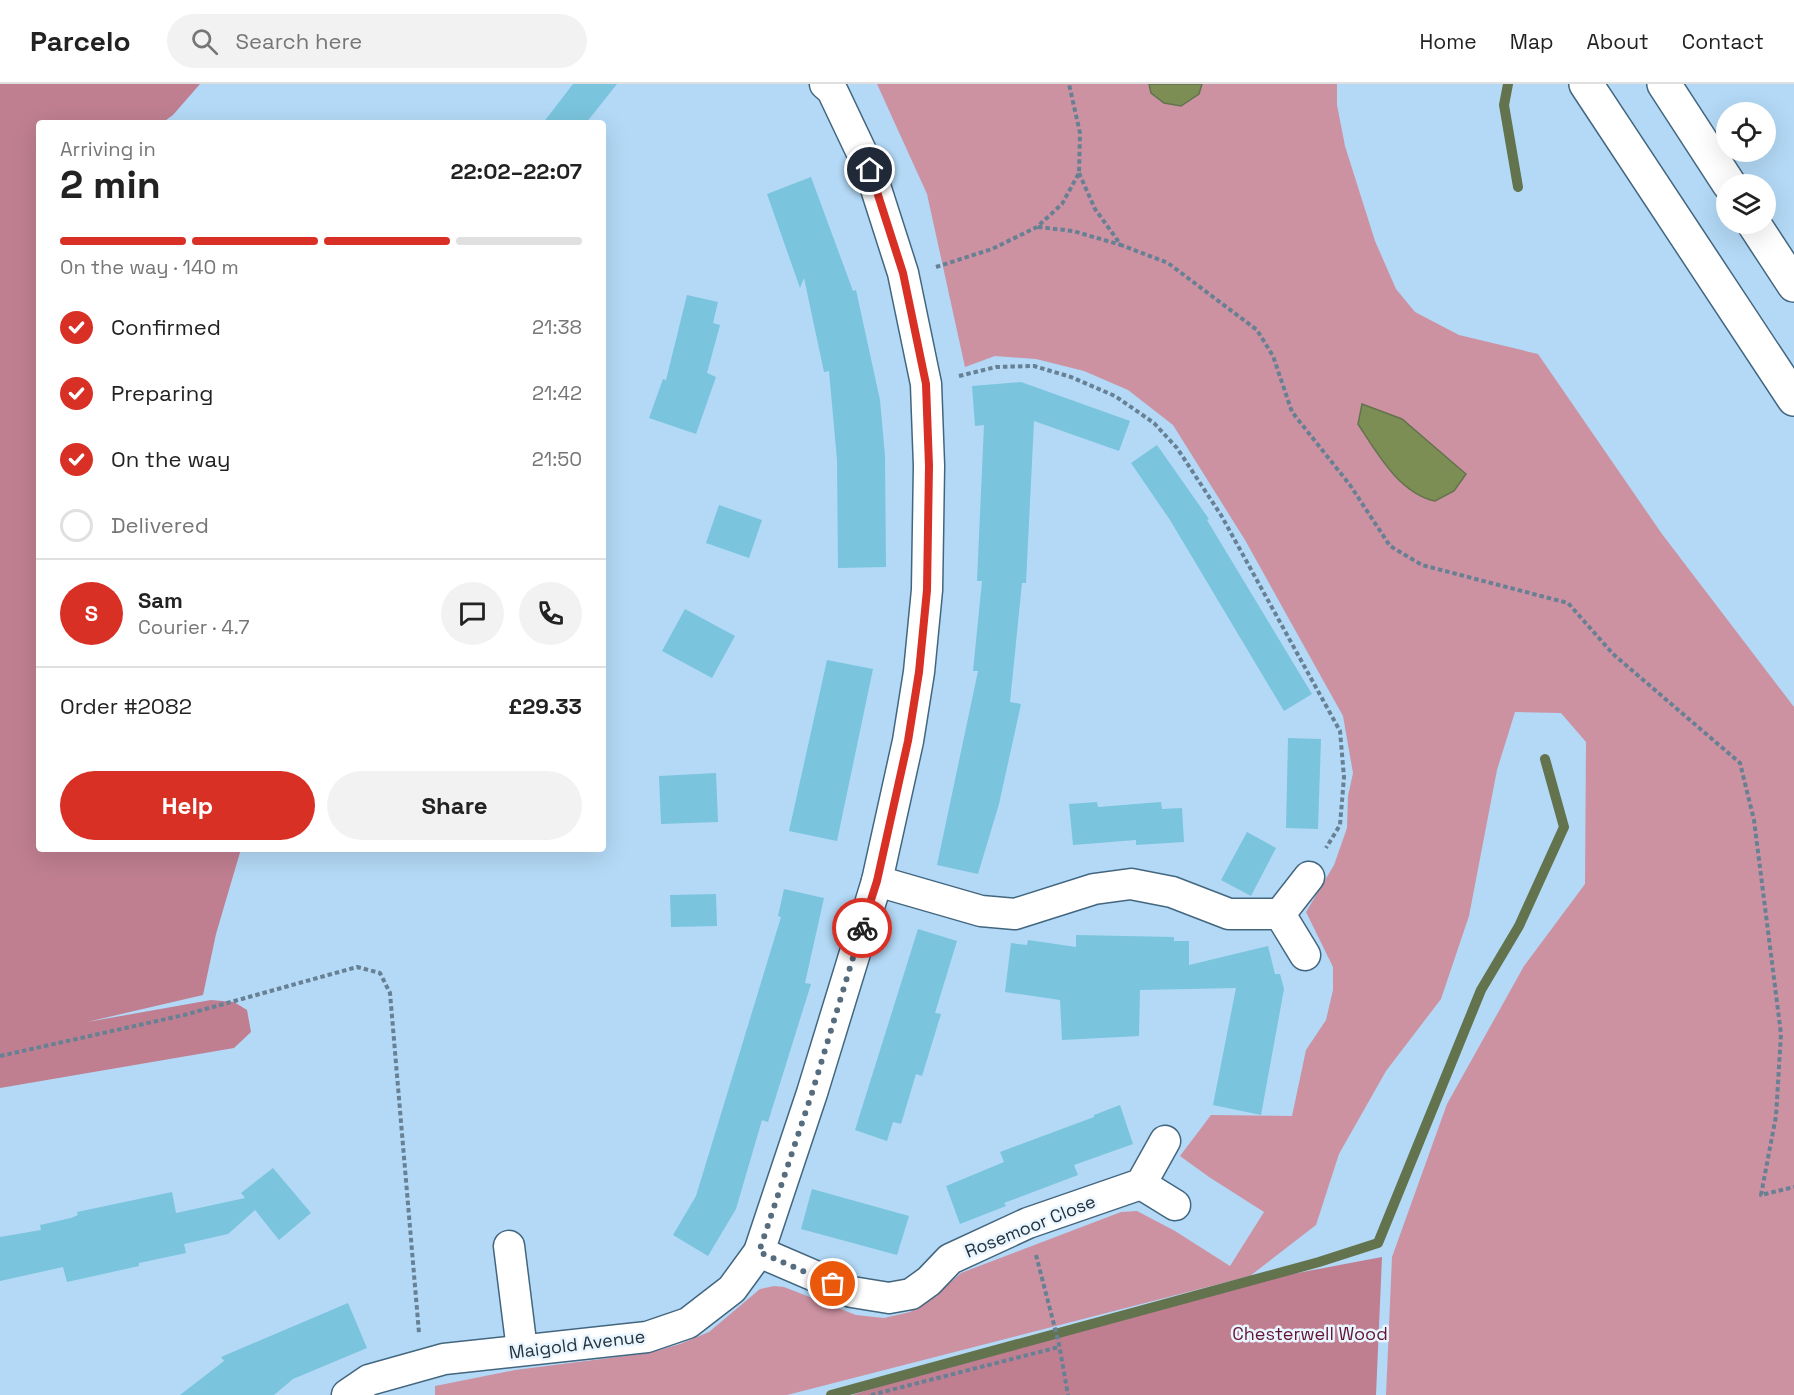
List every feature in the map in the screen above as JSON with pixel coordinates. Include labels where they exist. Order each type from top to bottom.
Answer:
[{"type":"highway","points":[[1586,84],[1794,399]]},
{"type":"highway","points":[[1664,84],[1722,174]]},
{"type":"highway","points":[[1761,234],[1794,285]]},
{"type":"street","name":"Maigold Avenue","points":[[347,1395],[369,1380],[444,1359],[647,1337],[688,1323],[732,1290],[759,1252],[812,1093],[877,881],[908,741],[919,672],[927,579],[929,466],[926,384],[903,273],[870,170],[832,90],[825,84]]},
{"type":"street","points":[[1280,914],[1309,877]]},
{"type":"street","points":[[877,881],[981,911],[1015,914],[1094,889],[1131,884],[1172,892],[1229,914],[1280,914]]},
{"type":"street","points":[[1280,914],[1305,955]]},
{"type":"street","points":[[1165,1141],[1141,1184],[1175,1205]]},
{"type":"street","name":"Rosemoor Close","points":[[759,1252],[852,1292],[889,1298],[911,1294],[950,1259],[1028,1223],[1141,1184]]},
{"type":"street","points":[[509,1246],[522,1350]]},
{"type":"path","points":[[1069,84],[1080,133],[1079,173],[1095,209],[1121,245]]},
{"type":"path","points":[[903,273],[946,266],[992,249],[1037,227],[1062,204],[1079,173]]},
{"type":"path","points":[[1037,227],[1073,231],[1121,245],[1168,263],[1257,330],[1273,356],[1292,412],[1350,485],[1390,546],[1422,564],[1569,603],[1613,654],[1740,763],[1754,820],[1781,1034],[1776,1116],[1761,1195],[1794,1187]]},
{"type":"path","points":[[926,384],[996,367],[1034,366],[1071,377],[1115,396],[1154,423],[1177,448],[1221,515],[1340,732],[1344,777],[1340,825],[1309,877]]},
{"type":"path","points":[[0,1056],[184,1015],[357,967],[380,973],[390,993],[422,1365]]},
{"type":"path","points":[[1028,1223],[1059,1346],[1068,1395]]},
{"type":"path","points":[[871,1395],[1059,1346]]},
{"type":"shaded area","points":[[877,84],[1337,84],[1337,105],[1345,146],[1375,241],[1396,289],[1415,312],[1459,335],[1538,354],[1662,534],[1794,707],[1794,1395],[1386,1395],[1392,1257],[1447,1104],[1524,966],[1585,884],[1586,742],[1561,713],[1515,712],[1497,770],[1469,916],[1441,999],[1386,1071],[1339,1154],[1316,1225],[1250,1276],[787,1395],[435,1395],[435,1386],[515,1370],[649,1353],[680,1344],[709,1332],[760,1289],[774,1286],[784,1287],[856,1315],[884,1318],[910,1312],[937,1294],[961,1273],[1121,1212],[1137,1211],[1175,1231],[1230,1266],[1264,1212],[1180,1156],[1211,1115],[1292,1116],[1306,1050],[1326,1020],[1333,990],[1333,967],[1306,912],[1334,865],[1347,828],[1348,796],[1353,773],[1343,716],[1245,540],[1173,425],[1128,390],[1084,371],[1036,359],[995,356],[965,367],[927,194]]},
{"type":"shaded area","points":[[1149,84],[1202,84],[1199,94],[1181,106],[1164,103],[1151,93]]},
{"type":"shaded area","points":[[1362,404],[1402,419],[1466,474],[1454,491],[1435,501],[1422,497],[1400,481],[1381,459],[1358,424]]},
{"type":"green space","points":[[0,84],[200,84],[166,120],[36,120],[36,852],[240,852],[216,934],[203,995],[87,1022],[211,1000],[234,1002],[247,1010],[251,1032],[234,1048],[0,1088]]},
{"type":"green space","name":"Chesterwell Wood","points":[[1382,1257],[1376,1395],[852,1395],[975,1356],[1239,1284]]},
{"type":"building","points":[[573,84],[617,84],[588,120],[545,120]]},
{"type":"building","points":[[811,177],[853,291],[856,290],[880,400],[885,456],[886,567],[838,568],[837,460],[829,371],[824,372],[804,278],[800,288],[767,194]]},
{"type":"building","points":[[687,295],[718,302],[713,323],[720,325],[707,373],[716,377],[696,434],[649,418],[663,379],[666,380]]},
{"type":"building","points":[[1021,382],[1130,421],[1119,451],[1034,421],[1026,583],[1022,583],[1010,702],[1021,704],[999,804],[978,874],[937,865],[978,671],[973,671],[982,581],[977,581],[984,425],[975,426],[972,386]]},
{"type":"building","points":[[1157,445],[1209,519],[1207,520],[1312,694],[1284,711],[1170,520],[1131,463]]},
{"type":"building","points":[[719,505],[762,520],[749,558],[706,543]]},
{"type":"building","points":[[685,609],[735,636],[712,678],[662,651]]},
{"type":"building","points":[[827,660],[873,669],[837,841],[789,831]]},
{"type":"building","points":[[1288,738],[1321,739],[1318,829],[1286,828]]},
{"type":"building","points":[[716,773],[718,822],[661,824],[659,776]]},
{"type":"building","points":[[1097,802],[1098,807],[1161,802],[1162,809],[1182,808],[1184,842],[1136,845],[1136,840],[1073,845],[1069,804]]},
{"type":"building","points":[[1247,832],[1276,848],[1251,896],[1221,880]]},
{"type":"building","points":[[784,889],[824,898],[805,983],[811,984],[768,1122],[762,1120],[736,1209],[708,1256],[673,1235],[696,1196],[781,917],[778,916]]},
{"type":"building","points":[[716,894],[717,926],[671,927],[670,895]]},
{"type":"building","points":[[918,929],[957,941],[935,1013],[941,1014],[922,1076],[916,1074],[901,1124],[893,1122],[887,1141],[855,1130]]},
{"type":"building","points":[[1076,935],[1174,937],[1174,941],[1189,941],[1189,965],[1268,946],[1275,974],[1280,974],[1284,989],[1261,1115],[1213,1105],[1236,988],[1140,990],[1139,1036],[1062,1040],[1060,1000],[1005,992],[1011,943],[1027,945],[1028,940],[1076,947]]},
{"type":"building","points":[[1120,1105],[1133,1144],[1074,1165],[1078,1175],[1004,1203],[1006,1206],[960,1224],[946,1186],[1004,1162],[1000,1152]]},
{"type":"building","points":[[273,1168],[311,1213],[279,1240],[255,1210],[228,1234],[184,1244],[186,1253],[67,1282],[63,1267],[0,1281],[0,1237],[41,1230],[40,1225],[71,1218],[78,1215],[77,1212],[172,1192],[176,1213],[245,1198],[241,1193]]},
{"type":"building","points":[[812,1189],[909,1216],[897,1255],[801,1229]]},
{"type":"building","points":[[348,1303],[367,1348],[293,1379],[274,1395],[180,1395],[224,1361],[221,1357]]},
{"type":"waterway","points":[[1508,84],[1504,105],[1518,187]]},
{"type":"waterway","points":[[831,1395],[1319,1262],[1378,1243],[1481,990],[1519,926],[1564,827],[1545,759]]},
{"type":"way so far","points":[[833,1284],[759,1252],[812,1093],[862,928]]},
{"type":"route","points":[[862,928],[877,881],[908,741],[919,672],[927,590],[929,466],[926,384],[903,273],[870,170]]}]
